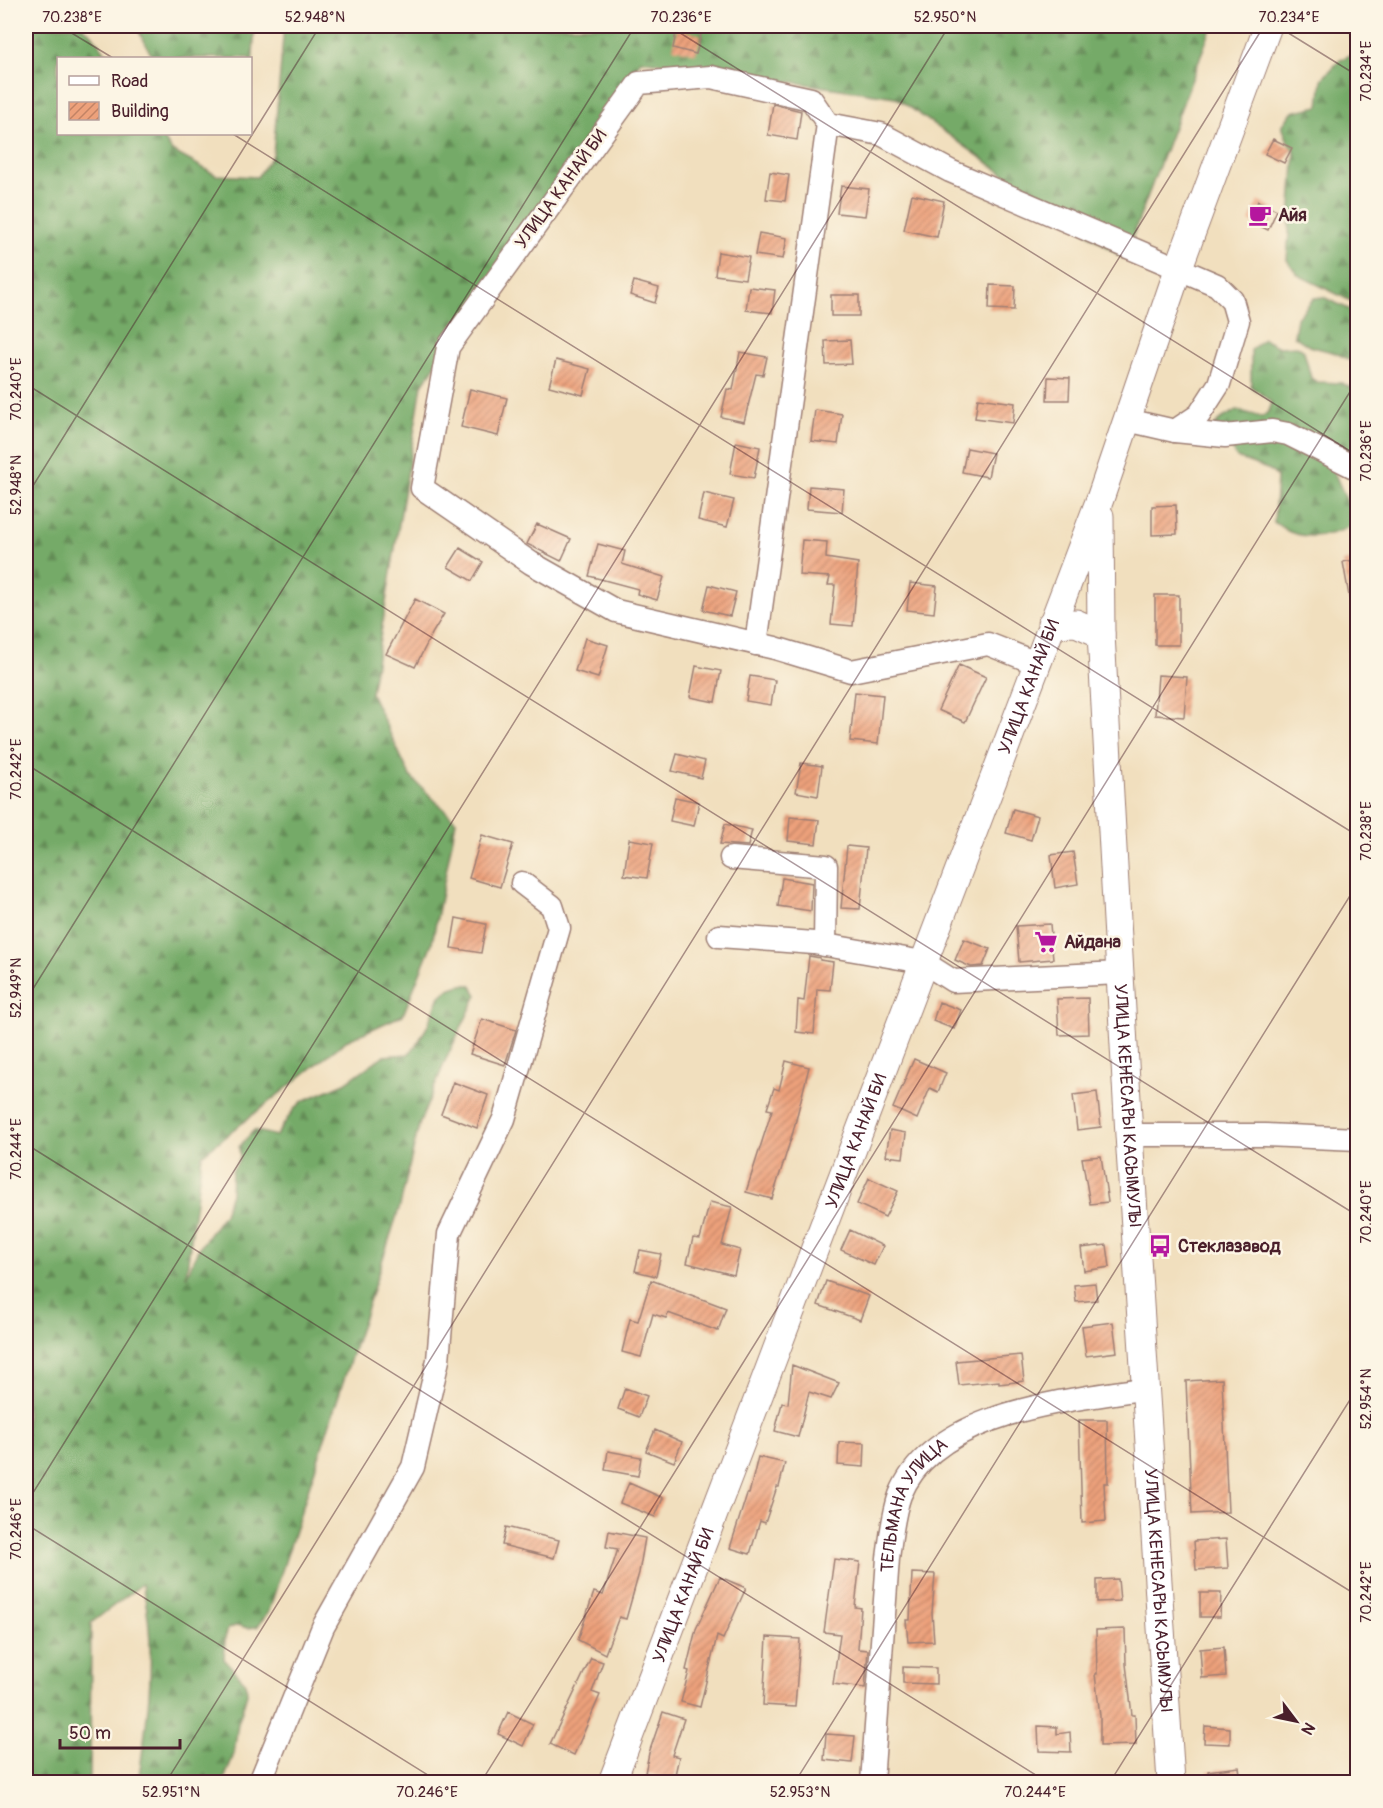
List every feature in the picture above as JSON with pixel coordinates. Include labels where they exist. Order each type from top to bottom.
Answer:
[{"type":"main road","name":"УЛИЦА КАНАЙ БИ","points":[[612,1782],[1100,499],[1179,267],[1268,26]]},
{"type":"main road","name":"УЛИЦА КЕНЕСАРЫ КАСЫМУЛЫ","points":[[1100,499],[1101,634],[1129,1135],[1171,1782]]},
{"type":"main road","points":[[1051,624],[1076,623],[1101,634]]},
{"type":"street","name":"УЛИЦА КАНАЙ БИ","points":[[756,644],[616,611],[531,563],[422,488],[448,347],[639,83],[711,76],[811,99],[828,124]]},
{"type":"street","points":[[1036,663],[988,644],[850,671],[756,644],[828,124],[881,134],[950,171],[1217,285],[1232,300],[1238,321],[1220,384],[1199,415],[1175,431]]},
{"type":"street","points":[[1127,420],[1175,431],[1225,436],[1272,430],[1288,434],[1358,469]]},
{"type":"street","points":[[730,858],[826,866],[825,945]]},
{"type":"street","points":[[260,1782],[323,1627],[413,1467],[438,1360],[449,1234],[504,1119],[559,928],[552,906],[522,882]]},
{"type":"street","points":[[719,936],[825,945],[923,962],[953,981],[1120,973]]},
{"type":"street","points":[[1129,1135],[1265,1135],[1358,1139]]},
{"type":"street","name":"ТЕЛЬМАНА УЛИЦА","points":[[872,1782],[888,1558],[900,1495],[913,1473],[930,1452],[957,1433],[984,1422],[1052,1404],[1147,1388]]},
{"type":"green space","points":[[26,26],[81,26],[92,34],[108,57],[57,57],[57,135],[161,135],[172,151],[216,175],[257,177],[273,155],[284,26],[1212,26],[1124,259],[895,97],[641,60],[422,385],[371,693],[410,776],[456,821],[432,943],[403,1015],[346,1041],[202,1155],[186,1277],[198,1250],[224,1214],[231,1193],[232,1171],[240,1158],[239,1147],[254,1130],[276,1136],[294,1109],[303,1101],[345,1083],[383,1056],[408,1054],[416,1046],[427,1027],[440,996],[460,985],[471,985],[477,995],[446,1059],[419,1125],[400,1206],[269,1611],[257,1627],[247,1628],[237,1625],[228,1629],[225,1638],[224,1659],[246,1683],[247,1694],[238,1723],[234,1754],[223,1782],[138,1782],[150,1683],[150,1633],[142,1584],[91,1623],[90,1782],[26,1782]]},
{"type":"green space","points":[[136,26],[255,26],[252,69],[252,57],[152,57]]},
{"type":"green space","points":[[1347,26],[1358,26],[1357,304],[1298,275],[1287,260],[1295,151],[1289,144],[1282,126],[1292,112],[1319,106],[1322,79],[1340,60],[1355,53]]},
{"type":"green space","points":[[1323,297],[1355,312],[1357,306],[1357,364],[1336,353],[1309,346],[1294,336],[1297,318],[1314,298]]},
{"type":"green space","points":[[1263,339],[1279,347],[1297,346],[1304,351],[1311,378],[1317,382],[1342,383],[1356,391],[1357,389],[1357,458],[1346,458],[1334,472],[1356,522],[1342,530],[1324,535],[1306,536],[1284,529],[1274,522],[1277,477],[1270,470],[1237,458],[1232,449],[1250,435],[1205,440],[1219,420],[1237,410],[1262,417],[1269,411],[1272,403],[1251,386],[1251,350]]},
{"type":"building","points":[[677,28],[701,35],[696,54],[673,48]]},
{"type":"building","points":[[773,104],[801,111],[797,140],[768,135]]},
{"type":"building","points":[[1273,139],[1292,148],[1284,163],[1265,154]]},
{"type":"building","points":[[770,172],[789,175],[785,201],[766,199]]},
{"type":"building","points":[[841,186],[869,189],[865,216],[837,213]]},
{"type":"building","points":[[912,194],[944,201],[937,237],[904,230]]},
{"type":"building","points":[[1258,201],[1277,210],[1268,230],[1249,221]]},
{"type":"building","points":[[759,233],[787,238],[783,259],[755,255]]},
{"type":"building","points":[[718,252],[749,257],[745,279],[715,275]]},
{"type":"building","points":[[634,281],[659,288],[655,303],[630,295]]},
{"type":"building","points":[[990,285],[1015,286],[1014,310],[989,309]]},
{"type":"building","points":[[749,287],[775,290],[772,313],[746,310]]},
{"type":"building","points":[[831,295],[859,295],[859,316],[831,316]]},
{"type":"building","points":[[850,340],[852,364],[826,365],[825,341]]},
{"type":"building","points":[[740,352],[767,357],[763,375],[756,374],[744,422],[721,417],[727,389],[733,390]]},
{"type":"building","points":[[556,360],[590,369],[583,395],[549,386]]},
{"type":"building","points":[[1048,377],[1070,378],[1069,400],[1047,400]]},
{"type":"building","points":[[470,389],[507,398],[498,436],[461,427]]},
{"type":"building","points":[[978,398],[1015,403],[1013,423],[975,418]]},
{"type":"building","points":[[815,410],[842,414],[838,444],[811,441]]},
{"type":"building","points":[[736,442],[760,447],[754,478],[730,474]]},
{"type":"building","points":[[967,448],[993,453],[988,477],[962,472]]},
{"type":"building","points":[[809,486],[844,489],[842,512],[807,509]]},
{"type":"building","points":[[704,493],[734,500],[727,527],[698,520]]},
{"type":"building","points":[[1176,505],[1177,534],[1152,535],[1152,506]]},
{"type":"building","points":[[537,524],[571,539],[561,561],[527,544]]},
{"type":"building","points":[[802,540],[827,542],[826,558],[858,563],[853,626],[831,624],[835,585],[828,585],[830,577],[799,575]]},
{"type":"building","points":[[598,544],[625,551],[622,564],[664,577],[657,600],[637,594],[638,589],[589,576]]},
{"type":"building","points":[[460,548],[483,562],[472,581],[448,567]]},
{"type":"building","points":[[1358,559],[1358,606],[1351,607],[1343,562]]},
{"type":"building","points":[[910,583],[937,586],[934,613],[907,610]]},
{"type":"building","points":[[709,585],[736,592],[730,616],[703,610]]},
{"type":"building","points":[[1155,595],[1179,595],[1179,645],[1155,645]]},
{"type":"building","points":[[415,599],[444,614],[415,667],[386,654]]},
{"type":"building","points":[[585,638],[608,645],[598,678],[575,671]]},
{"type":"building","points":[[959,665],[986,677],[965,722],[938,710]]},
{"type":"building","points":[[696,666],[721,671],[715,702],[690,697]]},
{"type":"building","points":[[1158,675],[1187,677],[1184,717],[1155,715]]},
{"type":"building","points":[[750,676],[775,680],[771,705],[746,701]]},
{"type":"building","points":[[855,692],[883,695],[878,744],[850,741]]},
{"type":"building","points":[[677,754],[705,761],[701,778],[672,771]]},
{"type":"building","points":[[801,763],[822,766],[818,796],[796,792]]},
{"type":"building","points":[[675,797],[699,802],[694,826],[670,821]]},
{"type":"building","points":[[1013,809],[1038,816],[1031,840],[1006,833]]},
{"type":"building","points":[[790,817],[819,820],[816,844],[788,841]]},
{"type":"building","points":[[725,824],[752,830],[748,846],[720,844]]},
{"type":"building","points":[[482,835],[513,844],[500,887],[469,878]]},
{"type":"building","points":[[629,839],[653,843],[647,878],[624,875]]},
{"type":"building","points":[[847,846],[866,848],[860,909],[841,908]]},
{"type":"building","points":[[1073,852],[1078,884],[1055,888],[1051,855]]},
{"type":"building","points":[[782,878],[812,883],[811,911],[778,906]]},
{"type":"building","points":[[456,918],[486,924],[481,953],[451,948]]},
{"type":"building","points":[[1050,924],[1053,959],[1019,962],[1016,926]]},
{"type":"building","points":[[964,939],[990,949],[983,966],[971,967],[955,960]]},
{"type":"building","points":[[809,956],[833,962],[830,990],[817,989],[814,1034],[796,1032],[798,1000],[804,1001]]},
{"type":"building","points":[[1088,998],[1089,1034],[1059,1035],[1057,999]]},
{"type":"building","points":[[939,1002],[961,1010],[954,1029],[933,1021]]},
{"type":"building","points":[[482,1019],[516,1030],[505,1065],[470,1054]]},
{"type":"building","points":[[914,1059],[946,1073],[938,1092],[930,1088],[917,1119],[893,1108]]},
{"type":"building","points":[[786,1061],[809,1067],[793,1132],[772,1199],[746,1192],[772,1110],[767,1109],[774,1088],[779,1090]]},
{"type":"building","points":[[453,1082],[488,1095],[477,1128],[441,1114]]},
{"type":"building","points":[[1097,1092],[1101,1127],[1077,1130],[1073,1095]]},
{"type":"building","points":[[890,1130],[906,1133],[903,1158],[886,1156]]},
{"type":"building","points":[[1101,1156],[1108,1202],[1090,1204],[1082,1158]]},
{"type":"building","points":[[869,1178],[898,1191],[885,1217],[857,1204]]},
{"type":"building","points":[[710,1202],[732,1207],[722,1245],[740,1250],[734,1275],[687,1263],[693,1238],[700,1239]]},
{"type":"building","points":[[850,1230],[883,1246],[874,1265],[841,1250]]},
{"type":"building","points":[[1107,1245],[1110,1267],[1084,1271],[1081,1248]]},
{"type":"building","points":[[640,1250],[661,1254],[656,1276],[635,1271]]},
{"type":"building","points":[[651,1280],[726,1308],[718,1331],[668,1313],[666,1318],[653,1314],[641,1357],[622,1352],[630,1319],[638,1321]]},
{"type":"building","points":[[826,1281],[869,1296],[860,1320],[818,1305]]},
{"type":"building","points":[[1095,1283],[1097,1300],[1076,1302],[1074,1285]]},
{"type":"building","points":[[1113,1322],[1117,1352],[1086,1356],[1082,1326]]},
{"type":"building","points":[[1021,1355],[1024,1381],[959,1385],[956,1361]]},
{"type":"building","points":[[792,1365],[839,1383],[831,1399],[809,1392],[798,1437],[775,1431],[782,1403],[788,1404]]},
{"type":"building","points":[[1222,1379],[1228,1512],[1192,1514],[1186,1381]]},
{"type":"building","points":[[625,1388],[647,1396],[639,1417],[618,1409]]},
{"type":"building","points":[[1079,1420],[1107,1420],[1108,1483],[1104,1483],[1106,1521],[1082,1523]]},
{"type":"building","points":[[655,1430],[682,1442],[674,1462],[646,1451]]},
{"type":"building","points":[[839,1442],[865,1443],[864,1467],[838,1465]]},
{"type":"building","points":[[608,1451],[641,1457],[638,1476],[605,1470]]},
{"type":"building","points":[[758,1457],[785,1463],[779,1487],[777,1487],[765,1523],[760,1521],[750,1554],[730,1548],[747,1494],[749,1494]]},
{"type":"building","points":[[629,1483],[663,1498],[655,1517],[620,1503]]},
{"type":"building","points":[[506,1527],[559,1540],[554,1558],[502,1545]]},
{"type":"building","points":[[609,1531],[645,1538],[639,1573],[626,1619],[619,1617],[605,1654],[578,1640],[594,1592],[603,1595],[618,1549],[606,1547]]},
{"type":"building","points":[[1226,1539],[1228,1568],[1196,1570],[1194,1541]]},
{"type":"building","points":[[834,1559],[860,1562],[855,1607],[861,1608],[858,1649],[868,1650],[865,1688],[833,1684],[840,1634],[824,1632]]},
{"type":"building","points":[[912,1573],[935,1574],[932,1613],[934,1641],[908,1642],[906,1620],[910,1620]]},
{"type":"building","points":[[720,1577],[746,1588],[723,1639],[717,1636],[700,1707],[681,1702],[696,1629]]},
{"type":"building","points":[[1118,1579],[1120,1601],[1097,1602],[1097,1580]]},
{"type":"building","points":[[1200,1593],[1221,1593],[1220,1617],[1200,1617]]},
{"type":"building","points":[[1125,1629],[1126,1664],[1132,1715],[1135,1715],[1136,1745],[1100,1746],[1100,1716],[1095,1674],[1097,1674],[1096,1630]]},
{"type":"building","points":[[767,1637],[800,1639],[795,1707],[763,1705]]},
{"type":"building","points":[[1224,1647],[1226,1676],[1202,1678],[1200,1649]]},
{"type":"building","points":[[591,1658],[603,1662],[592,1692],[600,1695],[574,1755],[550,1744]]},
{"type":"building","points":[[903,1667],[936,1668],[936,1684],[903,1683]]},
{"type":"building","points":[[508,1712],[533,1724],[523,1746],[498,1734]]},
{"type":"building","points":[[663,1712],[684,1719],[672,1755],[679,1757],[674,1779],[645,1773],[649,1753]]},
{"type":"building","points":[[1038,1726],[1057,1727],[1057,1734],[1070,1732],[1071,1752],[1039,1751]]},
{"type":"building","points":[[1205,1726],[1230,1728],[1230,1744],[1204,1743]]},
{"type":"building","points":[[826,1734],[855,1736],[852,1763],[824,1760]]},
{"type":"building","points":[[1239,1767],[1241,1782],[1209,1782],[1208,1771]]},
{"type":"place","name":"Айя","points":[[1260,215]]},
{"type":"place","name":"Айдана","points":[[1046,942]]},
{"type":"place","name":"Стеклазавод","points":[[1160,1246]]}]
